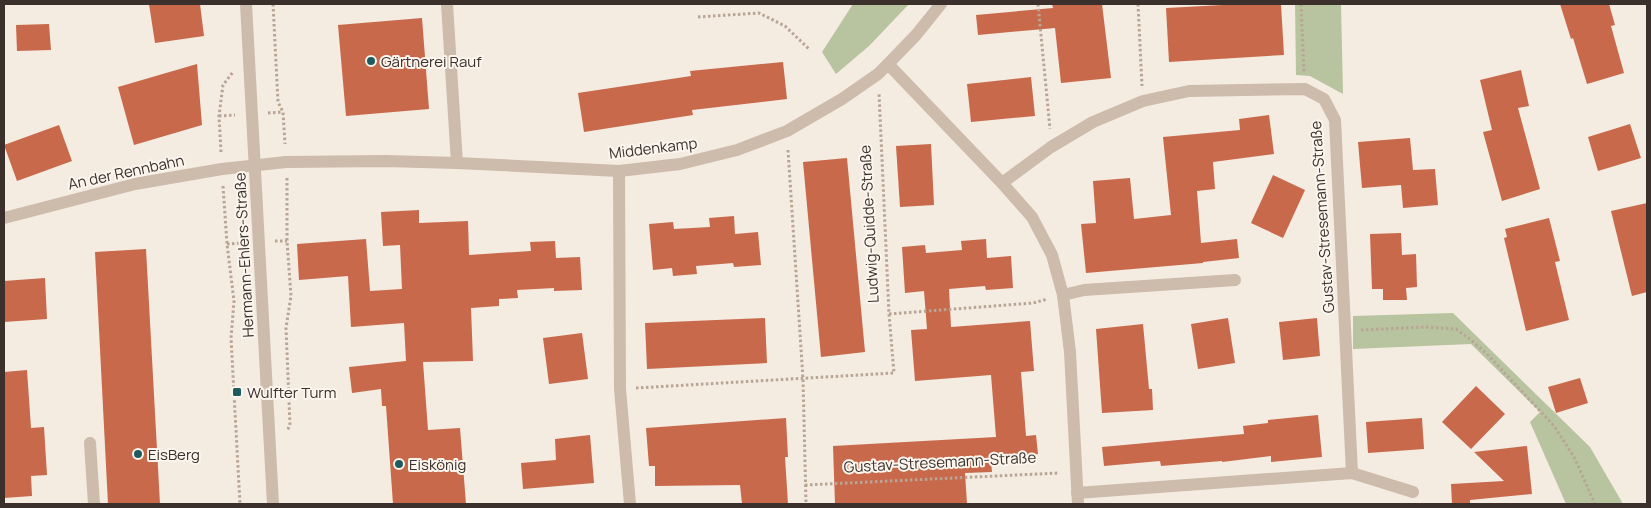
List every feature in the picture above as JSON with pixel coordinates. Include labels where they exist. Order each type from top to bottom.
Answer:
[{"type":"street","name":"Hermann-Ehlers-Straße","points":[[246,4],[273,504]]},
{"type":"street","points":[[447,4],[457,163]]},
{"type":"street","name":"Middenkamp","points":[[256,165],[286,162],[386,161],[619,171],[680,164],[738,150],[787,131],[842,99],[878,74],[916,35],[941,4]]},
{"type":"street","points":[[888,64],[1032,217],[1052,255],[1063,295],[1070,352],[1077,498],[1352,473],[1413,492]]},
{"type":"street","points":[[1002,183],[1051,147],[1093,122],[1143,101],[1189,91],[1305,89]]},
{"type":"street","name":"Gustav-Stresemann-Straße","points":[[1305,89],[1324,99],[1335,120],[1352,473]]},
{"type":"street","name":"An der Rennbahn","points":[[4,218],[135,184],[256,165]]},
{"type":"street","points":[[619,171],[620,389],[630,504]]},
{"type":"street","points":[[1063,295],[1084,290],[1235,280]]},
{"type":"street","points":[[90,443],[94,504]]},
{"type":"path","points":[[273,4],[278,102],[283,112]]},
{"type":"path","points":[[1038,4],[1051,147]]},
{"type":"path","points":[[1138,4],[1143,101]]},
{"type":"path","points":[[1302,4],[1305,89]]},
{"type":"path","points":[[698,17],[758,14],[785,26],[809,48]]},
{"type":"path","points":[[219,116],[223,85],[249,48]]},
{"type":"path","name":"Ludwig-Quidde-Straße","points":[[803,379],[894,373],[889,314],[878,74]]},
{"type":"path","points":[[787,131],[803,379],[806,504]]},
{"type":"path","points":[[288,202],[287,241],[291,296],[286,328],[290,425]]},
{"type":"path","points":[[227,244],[234,301],[231,338],[240,504]]},
{"type":"path","points":[[889,314],[1033,303],[1063,295]]},
{"type":"path","points":[[1345,331],[1425,327],[1456,329],[1488,355],[1554,426],[1574,457],[1595,504]]},
{"type":"path","points":[[620,389],[803,379]]},
{"type":"path","name":"Gustav-Stresemann-Straße","points":[[805,485],[1076,472]]},
{"type":"green space","points":[[853,4],[909,4],[869,46],[836,74],[822,52]]},
{"type":"green space","points":[[1295,4],[1341,4],[1343,94],[1310,76],[1296,75]]},
{"type":"green space","points":[[1453,313],[1590,447],[1623,504],[1566,504],[1530,422],[1540,412],[1471,344],[1353,349],[1353,316]]},
{"type":"building","points":[[149,4],[200,4],[204,36],[155,43]]},
{"type":"building","points":[[1052,4],[1102,4],[1111,78],[1061,83],[1055,28],[978,35],[976,15],[1053,8]]},
{"type":"building","points":[[1281,4],[1284,55],[1169,62],[1166,8]]},
{"type":"building","points":[[1560,4],[1609,4],[1615,25],[1611,26],[1624,73],[1587,84]]},
{"type":"building","points":[[422,18],[429,109],[346,116],[338,25]]},
{"type":"building","points":[[49,24],[51,50],[17,51],[16,25]]},
{"type":"building","points":[[783,62],[787,99],[692,110],[693,115],[584,132],[578,93],[691,76],[690,71]]},
{"type":"building","points":[[197,64],[202,125],[134,145],[118,87]]},
{"type":"building","points":[[1521,70],[1529,106],[1518,108],[1540,189],[1502,201],[1483,132],[1492,130],[1480,80]]},
{"type":"building","points":[[1031,77],[1035,116],[971,122],[967,84]]},
{"type":"building","points":[[1269,115],[1274,154],[1213,162],[1215,189],[1197,191],[1201,243],[1237,239],[1239,258],[1086,273],[1081,224],[1096,223],[1093,181],[1130,178],[1134,219],[1171,215],[1163,137],[1240,130],[1239,119]]},
{"type":"building","points":[[1630,124],[1641,158],[1598,171],[1588,137]]},
{"type":"building","points":[[59,125],[72,161],[17,181],[4,145]]},
{"type":"building","points":[[1410,138],[1413,170],[1435,169],[1438,205],[1403,208],[1401,185],[1362,188],[1358,142]]},
{"type":"building","points":[[931,144],[934,205],[900,207],[896,146]]},
{"type":"building","points":[[847,158],[865,352],[821,357],[803,162]]},
{"type":"building","points":[[1273,175],[1305,190],[1283,238],[1251,223]]},
{"type":"building","points":[[1647,203],[1647,292],[1632,296],[1611,211]]},
{"type":"building","points":[[419,210],[419,223],[468,221],[469,255],[531,251],[530,242],[555,241],[556,258],[580,257],[582,290],[554,291],[554,288],[517,290],[518,298],[499,299],[499,306],[471,308],[473,361],[423,362],[428,430],[460,428],[466,504],[393,504],[386,406],[382,406],[381,389],[352,393],[349,367],[406,361],[404,323],[351,327],[348,276],[299,280],[297,244],[366,239],[370,291],[402,289],[400,245],[383,246],[381,212]]},
{"type":"building","points":[[734,216],[735,234],[758,232],[761,265],[734,267],[733,263],[696,266],[697,274],[673,276],[672,268],[653,270],[649,224],[673,222],[674,229],[710,227],[709,218]]},
{"type":"building","points":[[1549,218],[1560,261],[1555,262],[1569,320],[1526,331],[1504,238],[1507,237],[1505,229]]},
{"type":"building","points":[[1401,233],[1402,255],[1416,254],[1417,287],[1406,288],[1407,300],[1383,300],[1383,289],[1372,289],[1370,234]]},
{"type":"building","points":[[986,239],[987,258],[1011,256],[1013,288],[986,290],[985,286],[949,289],[951,327],[1030,321],[1034,371],[1021,372],[1026,436],[1036,435],[1038,454],[991,461],[992,472],[965,473],[967,504],[835,504],[833,446],[996,437],[991,375],[915,381],[911,330],[927,329],[924,291],[905,293],[902,247],[925,245],[926,253],[962,250],[961,241]]},
{"type":"building","points":[[146,249],[160,504],[108,504],[95,252]]},
{"type":"building","points":[[45,278],[47,319],[4,322],[4,281]]},
{"type":"building","points":[[765,318],[767,363],[647,369],[645,323]]},
{"type":"building","points":[[1228,318],[1235,363],[1198,369],[1191,324]]},
{"type":"building","points":[[1317,318],[1320,356],[1283,360],[1279,322]]},
{"type":"building","points":[[1143,324],[1149,389],[1152,389],[1153,410],[1102,413],[1096,329]]},
{"type":"building","points":[[582,333],[588,379],[549,384],[543,338]]},
{"type":"building","points":[[27,370],[31,428],[44,427],[47,475],[31,476],[32,496],[4,498],[4,372]]},
{"type":"building","points":[[1580,378],[1588,403],[1556,413],[1548,387]]},
{"type":"building","points":[[1476,386],[1505,414],[1471,449],[1442,422]]},
{"type":"building","points":[[1318,415],[1322,457],[1271,462],[1271,456],[1222,462],[1161,466],[1160,461],[1104,466],[1102,447],[1244,434],[1243,426],[1268,423],[1268,420]]},
{"type":"building","points":[[786,418],[788,457],[785,457],[788,504],[742,504],[740,485],[655,486],[655,466],[649,466],[646,428]]},
{"type":"building","points":[[1422,418],[1424,449],[1368,453],[1366,422]]},
{"type":"building","points":[[590,435],[594,483],[523,489],[521,463],[556,460],[555,439]]},
{"type":"building","points":[[1527,446],[1532,494],[1470,500],[1470,504],[1452,504],[1451,484],[1504,481],[1474,452]]},
{"type":"place","name":"Gärtnerei Rauf","points":[[371,61]]},
{"type":"place","name":"Wulfter Turm","points":[[237,392]]},
{"type":"place","name":"EisBerg","points":[[138,454]]},
{"type":"place","name":"Eiskönig","points":[[399,464]]}]
